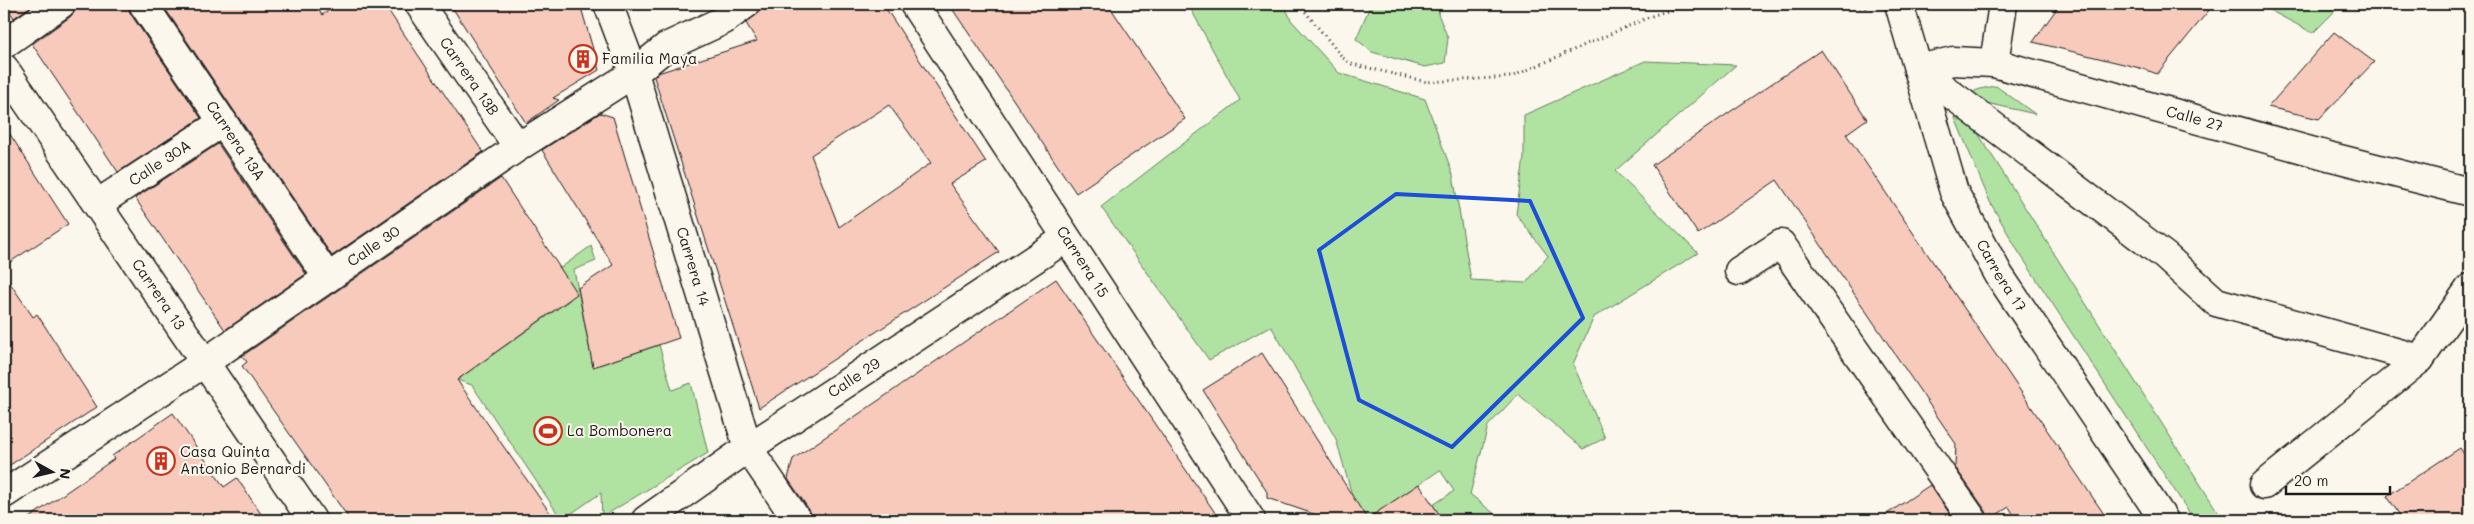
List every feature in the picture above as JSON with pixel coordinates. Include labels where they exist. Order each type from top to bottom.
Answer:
[{"type":"street","points":[[4,44],[62,4]]},
{"type":"street","name":"Carrera 13A","points":[[143,4],[328,278]]},
{"type":"street","name":"Carrera 13B","points":[[419,4],[518,147]]},
{"type":"street","name":"Carrera 14","points":[[608,4],[634,73],[748,448],[798,520]]},
{"type":"street","name":"Calle 30","points":[[4,494],[204,362],[518,147],[634,73],[666,48],[724,20],[746,4]]},
{"type":"street","name":"Carrera 15","points":[[914,4],[1251,520]]},
{"type":"street","name":"Carrera 17","points":[[1898,4],[1954,192],[1999,275],[2164,520]]},
{"type":"street","points":[[1994,64],[2003,4]]},
{"type":"street","name":"Calle 27","points":[[1918,69],[1953,61],[1994,64],[2332,157],[2470,192]]},
{"type":"street","name":"Carrera 13","points":[[4,68],[312,520]]},
{"type":"street","points":[[1918,69],[2165,256],[2216,302],[2420,359]]},
{"type":"street","name":"Calle 30A","points":[[96,204],[223,122]]},
{"type":"street","name":"Calle 29","points":[[646,520],[748,448],[1066,238]]},
{"type":"street","points":[[1739,271],[1781,244],[1973,520]]},
{"type":"street","points":[[2264,485],[2420,359],[2470,288]]},
{"type":"path","points":[[1299,4],[1343,58],[1352,64],[1427,82],[1511,77],[1654,15],[1688,5],[1704,4]]},
{"type":"highlighted area","points":[[1396,194],[1530,201],[1583,318],[1452,447],[1359,400],[1319,250]]},
{"type":"green space","points":[[1188,4],[1284,4],[1291,20],[1339,73],[1425,99],[1453,175],[1471,280],[1526,283],[1548,256],[1516,214],[1524,158],[1524,115],[1645,61],[1736,65],[1615,171],[1698,253],[1594,317],[1573,364],[1605,438],[1583,449],[1518,394],[1488,426],[1470,494],[1502,520],[1443,520],[1433,505],[1454,491],[1440,470],[1366,520],[1362,520],[1356,509],[1336,439],[1271,326],[1209,360],[1101,207],[1240,100]]},
{"type":"green space","points":[[1371,4],[1441,4],[1438,14],[1448,38],[1445,63],[1425,67],[1372,52],[1356,39]]},
{"type":"green space","points":[[2258,4],[2342,4],[2313,33]]},
{"type":"green space","points":[[1996,86],[2035,114],[1978,101],[1967,116],[2223,520],[2194,520],[2018,251],[1990,202],[1955,118],[1970,94],[1980,89]]},
{"type":"green space","points":[[591,246],[596,261],[574,270],[593,367],[659,345],[672,390],[691,383],[708,453],[602,517],[601,493],[562,520],[472,385],[457,380],[570,300],[552,274]]},
{"type":"building","points":[[5,4],[34,4],[14,18]]},
{"type":"building","points":[[76,4],[128,4],[130,13],[201,118],[118,172],[32,44],[70,17],[75,11]]},
{"type":"building","points":[[162,4],[315,4],[322,15],[338,4],[384,4],[483,152],[332,256]]},
{"type":"building","points":[[450,4],[580,4],[599,70],[553,98],[559,100],[526,123]]},
{"type":"building","points":[[761,4],[883,4],[986,162],[950,184],[999,252],[759,408],[654,77],[658,73],[757,41],[746,23],[760,11]],"holes":[[[889,105],[931,163],[839,227],[811,155]]]},
{"type":"building","points":[[949,4],[1108,4],[1185,119],[1076,193]]},
{"type":"building","points":[[2060,4],[2214,4],[2157,74],[2144,69],[2033,42]]},
{"type":"building","points":[[2334,32],[2374,62],[2319,119],[2268,107]]},
{"type":"building","points":[[1821,50],[1867,119],[1846,134],[2108,520],[2017,520],[2009,507],[1988,520],[1986,511],[1955,467],[1956,444],[1777,180],[1698,234],[1652,165]]},
{"type":"building","points":[[600,113],[613,117],[679,338],[593,367],[578,288],[613,265],[542,150]]},
{"type":"building","points":[[4,125],[68,224],[4,266]]},
{"type":"building","points":[[218,144],[306,274],[225,330],[135,198]]},
{"type":"building","points":[[501,178],[577,294],[457,380],[555,520],[350,520],[242,366],[247,362],[242,356]]},
{"type":"building","points":[[4,274],[33,317],[37,314],[97,407],[4,469]]},
{"type":"building","points":[[1056,279],[1220,520],[812,520],[810,511],[788,479],[793,459]]},
{"type":"building","points":[[1262,353],[1367,519],[1419,484],[1443,520],[1331,520],[1267,498],[1267,492],[1203,390]]},
{"type":"building","points":[[173,413],[224,487],[237,478],[265,520],[26,520],[114,459],[112,456]]},
{"type":"building","points":[[2460,448],[2470,463],[2470,520],[2403,520],[2387,496]]},
{"type":"building","points":[[1930,485],[1954,520],[1878,520]]},
{"type":"place","name":"Familia Maya","points":[[583,59]]},
{"type":"place","name":"La Bombonera","points":[[548,431]]},
{"type":"place","name":"Casa Quinta Antonio Bernardi","points":[[161,461]]}]
